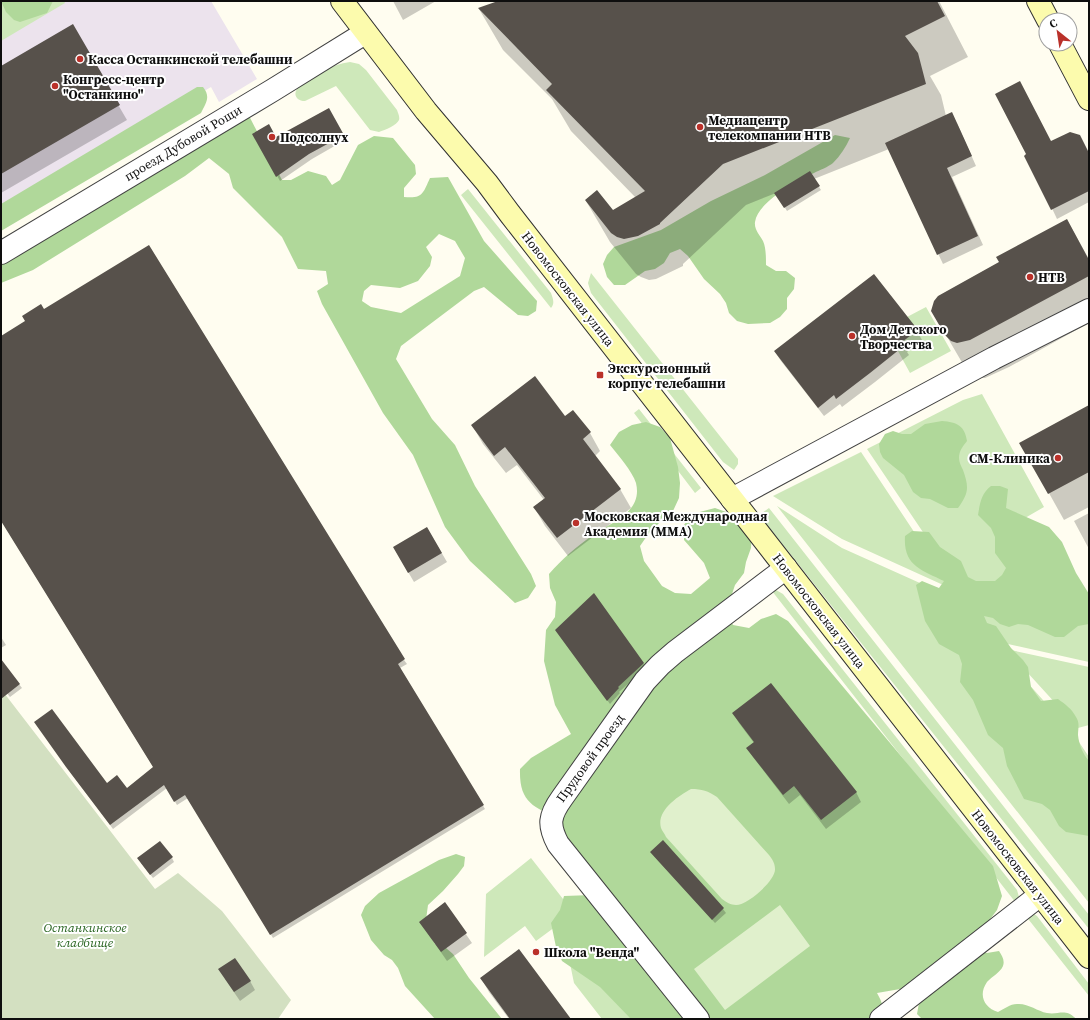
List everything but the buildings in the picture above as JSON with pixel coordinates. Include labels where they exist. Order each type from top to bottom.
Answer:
[{"type":"main road","name":"Новомосковская улица","points":[[342,1],[426,111],[487,183],[1089,957]]},
{"type":"main road","points":[[1038,1],[1044,12]]},
{"type":"main road","points":[[1064,52],[1089,99]]},
{"type":"street","name":"проезд Дубовой Рощи","points":[[1,253],[279,86],[365,32]]},
{"type":"street","points":[[732,499],[994,358],[1089,310]]},
{"type":"street","name":"Прудовой проезд","points":[[698,1019],[558,844],[551,831],[551,820],[554,808],[645,681],[675,652],[786,568]]},
{"type":"street","points":[[881,1019],[1040,895]]},
{"type":"shaded area","points":[[1,1],[211,1],[257,79],[219,102],[211,87],[1,213]]},
{"type":"green space","points":[[1,1],[64,1],[65,3],[1,41]]},
{"type":"green space","points":[[1,1],[53,1],[47,13],[20,22],[14,20],[6,12]]},
{"type":"green space","points":[[350,62],[359,64],[366,70],[397,110],[399,119],[396,124],[379,132],[370,130],[336,86],[305,101],[297,98],[295,93],[300,86],[336,65]]},
{"type":"green space","points":[[197,87],[203,87],[207,94],[207,100],[201,113],[1,231],[1,204]]},
{"type":"green space","points":[[245,108],[282,180],[291,180],[308,171],[326,176],[332,185],[340,180],[358,145],[374,136],[393,138],[415,165],[416,174],[404,188],[404,197],[415,197],[422,194],[430,178],[448,177],[484,241],[537,301],[536,311],[528,316],[518,315],[484,287],[474,291],[401,346],[396,359],[432,419],[455,445],[475,486],[531,574],[536,586],[528,598],[515,603],[470,561],[445,527],[413,455],[383,413],[322,304],[317,291],[328,284],[326,271],[298,269],[282,237],[233,188],[229,174],[209,158],[185,176],[33,270],[1,283],[1,260]],"holes":[[[439,234],[455,241],[465,258],[460,276],[401,313],[371,307],[362,301],[364,291],[371,285],[400,288],[418,281],[430,266],[432,257],[426,247]]]},
{"type":"green space","points":[[835,135],[850,138],[847,145],[836,160],[829,166],[779,193],[763,207],[755,222],[756,230],[765,246],[766,265],[776,271],[786,271],[795,278],[794,289],[787,298],[787,309],[780,317],[770,323],[748,324],[737,321],[729,313],[726,303],[720,294],[704,279],[688,256],[680,249],[670,253],[664,263],[655,269],[645,271],[625,285],[614,285],[607,277],[603,264],[607,255],[614,247],[661,230],[711,201],[765,175]]},
{"type":"green space","points":[[468,189],[551,293],[553,303],[551,308],[461,195]]},
{"type":"green space","points":[[591,273],[738,459],[738,464],[734,470],[723,462],[591,293],[588,283]]},
{"type":"green space","points":[[926,307],[951,351],[910,373],[898,351],[905,345],[902,342],[917,330],[907,317]]},
{"type":"green space","points":[[982,394],[1044,507],[1025,518],[1056,576],[972,605],[867,449],[963,400]]},
{"type":"green space","points":[[639,409],[701,488],[695,493],[634,413]]},
{"type":"green space","points":[[942,421],[952,422],[962,428],[967,441],[960,451],[959,458],[966,481],[967,490],[958,508],[948,508],[930,499],[921,498],[913,492],[904,475],[883,458],[880,452],[879,444],[885,434],[893,431],[902,434],[911,434],[925,424]]},
{"type":"green space","points":[[646,422],[660,427],[670,438],[678,467],[680,483],[679,498],[673,511],[649,533],[640,546],[644,561],[662,586],[675,593],[691,594],[710,578],[704,563],[684,540],[684,525],[692,514],[715,508],[729,513],[752,532],[751,548],[744,573],[735,585],[726,612],[733,625],[749,628],[761,619],[776,614],[788,621],[993,866],[1002,896],[997,910],[970,946],[906,988],[877,993],[882,1005],[882,1011],[879,1019],[631,1019],[600,987],[562,961],[556,947],[551,923],[560,910],[564,896],[592,895],[583,860],[564,834],[560,819],[535,807],[525,796],[520,780],[520,769],[531,758],[571,734],[555,705],[544,661],[546,630],[555,617],[556,602],[550,588],[549,574],[564,558],[581,544],[624,515],[635,502],[637,493],[634,478],[621,458],[610,445],[619,432],[632,425]]},
{"type":"green space","points":[[861,452],[952,589],[842,539],[773,496]]},
{"type":"green space","points":[[991,486],[1000,486],[1008,489],[1006,508],[1049,527],[1062,542],[1076,573],[1089,594],[1089,624],[1078,626],[1064,637],[1055,637],[1028,625],[1018,624],[1009,627],[1000,624],[993,618],[984,616],[987,623],[996,626],[1011,648],[1028,667],[1031,687],[1041,701],[1058,699],[1070,709],[1077,719],[1079,742],[1089,761],[1089,836],[1066,832],[1059,826],[1050,810],[1042,804],[1024,799],[1007,766],[1003,748],[988,735],[973,700],[960,682],[962,664],[959,655],[939,644],[925,621],[916,585],[922,581],[939,588],[944,581],[921,570],[911,561],[905,546],[905,536],[912,531],[929,532],[940,547],[961,561],[968,577],[976,581],[995,581],[1002,575],[1006,568],[995,553],[995,537],[991,528],[978,515],[983,496]]},
{"type":"green space","points":[[777,506],[842,548],[960,601],[993,644],[1075,736],[1089,757],[1089,903]]},
{"type":"green space","points":[[769,508],[1089,915],[1089,929],[759,515]]},
{"type":"green space","points":[[776,590],[783,594],[1017,890],[1019,897],[1016,903],[772,591]]},
{"type":"green space","points":[[1089,604],[1089,662],[999,642],[975,610]]},
{"type":"green space","points":[[1006,649],[1089,667],[1089,725],[1078,728]]},
{"type":"green space","name":"Останкинское кладбище","points":[[1,689],[155,889],[178,873],[222,911],[291,1000],[278,1019],[1,1019]]},
{"type":"green space","points":[[691,789],[705,791],[717,797],[769,855],[774,863],[775,869],[771,879],[754,897],[741,904],[732,904],[722,899],[666,837],[661,829],[660,822],[665,810],[674,800]]},
{"type":"green space","points":[[456,854],[465,857],[464,866],[443,891],[428,905],[425,927],[435,944],[446,948],[453,954],[469,978],[502,1019],[435,1019],[405,986],[398,968],[392,960],[384,955],[371,940],[361,915],[365,906],[379,893],[439,860]]},
{"type":"green space","points":[[531,858],[574,913],[536,941],[525,926],[484,957],[486,894]]},
{"type":"green space","points":[[780,905],[810,946],[725,1010],[694,969]]},
{"type":"green space","points":[[1031,912],[1037,916],[1089,984],[1089,996],[1025,915]]},
{"type":"green space","points":[[567,949],[688,1019],[602,1019],[574,983]]},
{"type":"green space","points":[[979,951],[987,953],[999,951],[1004,964],[998,973],[987,982],[984,987],[984,1000],[993,1010],[998,1012],[1014,1004],[1021,1004],[1047,1013],[1066,1013],[1076,1019],[922,1019],[917,1014],[919,1003]]},
{"type":"place","name":"Касса Останкинской телебашни","points":[[80,59]]},
{"type":"place","name":"Конгресс-центр \"Останкино\"","points":[[55,86]]},
{"type":"place","name":"Медиацентр телекомпании НТВ","points":[[700,127]]},
{"type":"place","name":"Подсолнух","points":[[272,137]]},
{"type":"place","name":"НТВ","points":[[1030,277]]},
{"type":"place","name":"Дом Детского Творчества","points":[[852,336]]},
{"type":"place","name":"Экскурсионный корпус телебашни","points":[[600,375]]},
{"type":"place","name":"СМ-Клиника","points":[[1058,458]]},
{"type":"place","name":"Московская Международная Академия (ММА)","points":[[576,523]]},
{"type":"place","name":"Школа \"Венда\"","points":[[536,952]]}]
